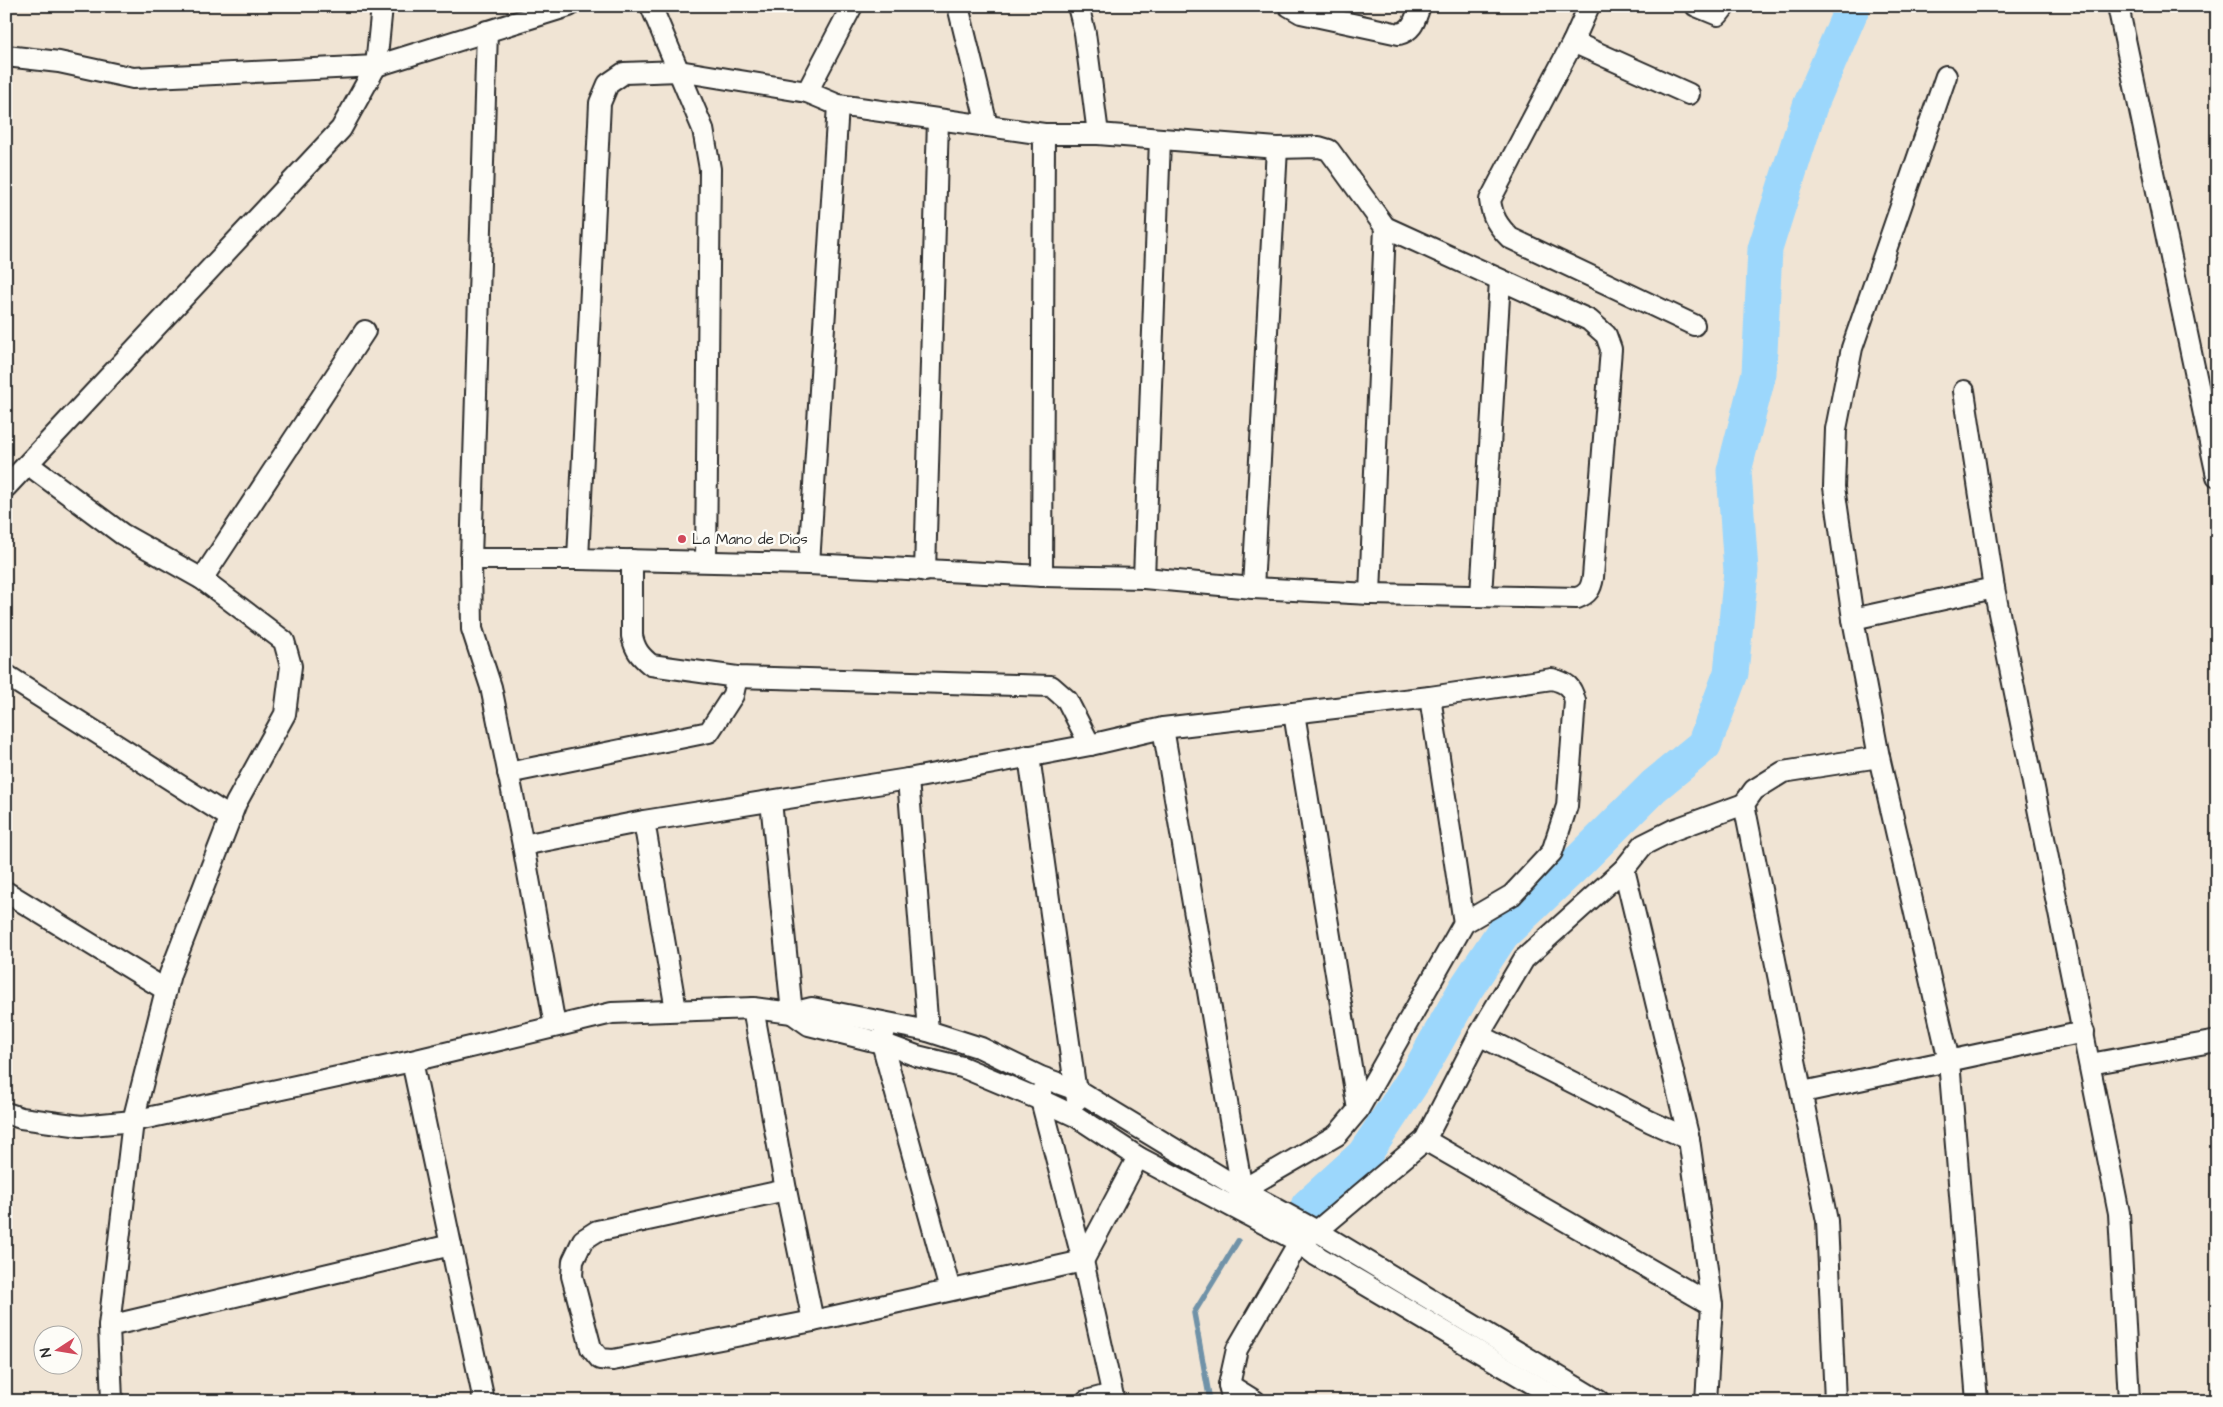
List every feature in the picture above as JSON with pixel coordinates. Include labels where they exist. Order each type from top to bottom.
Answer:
[{"type":"street","points":[[6,487],[29,465],[341,129],[376,66],[382,6]]},
{"type":"street","points":[[6,56],[59,62],[134,78],[376,66],[569,6]]},
{"type":"street","points":[[651,6],[703,129],[710,169],[706,561]]},
{"type":"street","points":[[807,92],[852,6]]},
{"type":"street","points":[[958,6],[987,124]]},
{"type":"street","points":[[1078,6],[1085,33],[1098,134]]},
{"type":"street","points":[[1289,6],[1301,13],[1399,34],[1407,32],[1412,27],[1420,6]]},
{"type":"street","points":[[1589,6],[1573,42],[1490,200],[1492,213],[1497,224],[1510,238],[1694,325]]},
{"type":"street","points":[[1696,6],[1718,15],[1725,6]]},
{"type":"street","points":[[2118,6],[2217,476]]},
{"type":"street","points":[[486,31],[470,559],[472,629],[491,687],[523,845],[555,1026]]},
{"type":"street","points":[[1573,42],[1689,94]]},
{"type":"street","points":[[470,559],[578,559],[808,564],[1042,576],[1144,578],[1253,588],[1370,594],[1577,598],[1585,595],[1591,588],[1611,349],[1606,335],[1589,320],[1384,227],[1328,150],[1319,148],[1277,148],[1098,134],[1044,134],[987,124],[938,120],[838,105],[807,92],[679,71],[624,74],[608,84],[600,103],[578,559]]},
{"type":"street","points":[[1946,76],[1852,348],[1836,429],[1834,487],[1853,619],[1879,756],[1949,1061],[1977,1401]]},
{"type":"street","points":[[808,564],[838,105]]},
{"type":"street","points":[[925,571],[938,120]]},
{"type":"street","points":[[1042,576],[1044,134]]},
{"type":"street","points":[[1144,578],[1160,139]]},
{"type":"street","points":[[1253,588],[1277,148]]},
{"type":"street","points":[[1370,594],[1384,227]]},
{"type":"street","points":[[1481,596],[1500,280]]},
{"type":"street","points":[[202,579],[365,331]]},
{"type":"street","points":[[1964,391],[1994,588],[2119,1213],[2129,1401]]},
{"type":"street","points":[[29,465],[122,534],[202,579],[284,641],[291,666],[285,714],[236,803],[170,974],[133,1122],[109,1326],[112,1401]]},
{"type":"street","points":[[632,560],[632,636],[634,648],[641,658],[651,665],[737,677],[1051,686],[1067,700],[1090,745]]},
{"type":"street","points":[[1853,619],[1994,588]]},
{"type":"street","points":[[6,675],[230,818]]},
{"type":"street","points":[[508,773],[709,732],[733,696],[737,677]]},
{"type":"street","points":[[523,845],[644,821],[908,779],[1090,745],[1163,728],[1430,697],[1552,680],[1564,682],[1572,692],[1575,701],[1567,806],[1552,852],[1512,896],[1464,923],[1358,1110],[1336,1135],[1238,1198]]},
{"type":"street","points":[[1430,697],[1464,923]]},
{"type":"street","points":[[1294,713],[1358,1110]]},
{"type":"street","points":[[1163,728],[1238,1198]]},
{"type":"street","points":[[1029,756],[1077,1090],[1077,1117]]},
{"type":"street","points":[[1255,1401],[1231,1393],[1237,1349],[1299,1242],[1317,1231],[1426,1140],[1479,1036],[1524,959],[1624,869],[1642,845],[1673,830],[1744,804],[1754,790],[1783,772],[1879,756]]},
{"type":"street","points":[[908,779],[928,1032]]},
{"type":"street","points":[[771,801],[792,1013]]},
{"type":"street","points":[[1744,804],[1827,1221],[1835,1401]]},
{"type":"street","points":[[644,821],[676,1010]]},
{"type":"street","points":[[1624,869],[1689,1139],[1712,1305],[1706,1401]]},
{"type":"street","points":[[6,892],[166,990]]},
{"type":"street","points":[[753,1008],[786,1190],[813,1321]]},
{"type":"street","points":[[6,1113],[21,1118],[81,1126],[133,1122],[412,1061],[612,1013],[753,1008],[792,1013],[812,1008],[928,1032],[982,1048],[1041,1077],[1077,1090],[1238,1198],[1317,1256],[1562,1401]]},
{"type":"street","points":[[792,1013],[809,1024],[882,1043],[917,1056],[962,1067],[1077,1117],[1138,1157],[1317,1231],[1599,1401]]},
{"type":"street","points":[[887,1023],[882,1043],[950,1290]]},
{"type":"street","points":[[1802,1092],[2084,1032]]},
{"type":"street","points":[[1479,1036],[1689,1139]]},
{"type":"street","points":[[2090,1064],[2217,1041]]},
{"type":"street","points":[[412,1061],[484,1401]]},
{"type":"street","points":[[1041,1077],[1041,1100],[1083,1261],[1113,1398],[1086,1401]]},
{"type":"street","points":[[1426,1140],[1712,1305]]},
{"type":"street","points":[[786,1190],[598,1230],[583,1240],[573,1261],[572,1276],[591,1348],[600,1359],[613,1360],[813,1321],[1083,1261],[1138,1157]]},
{"type":"street","points":[[109,1326],[451,1245]]},
{"type":"waterway","points":[[1308,1206],[1364,1155],[1419,1072],[1465,990],[1502,934],[1654,786],[1704,745],[1731,673],[1741,571],[1734,471],[1759,373],[1765,249],[1810,106],[1853,6]]},
{"type":"waterway","points":[[1210,1401],[1194,1313],[1238,1241]]},
{"type":"place","name":"La Mano de Dios","points":[[682,539]]}]
